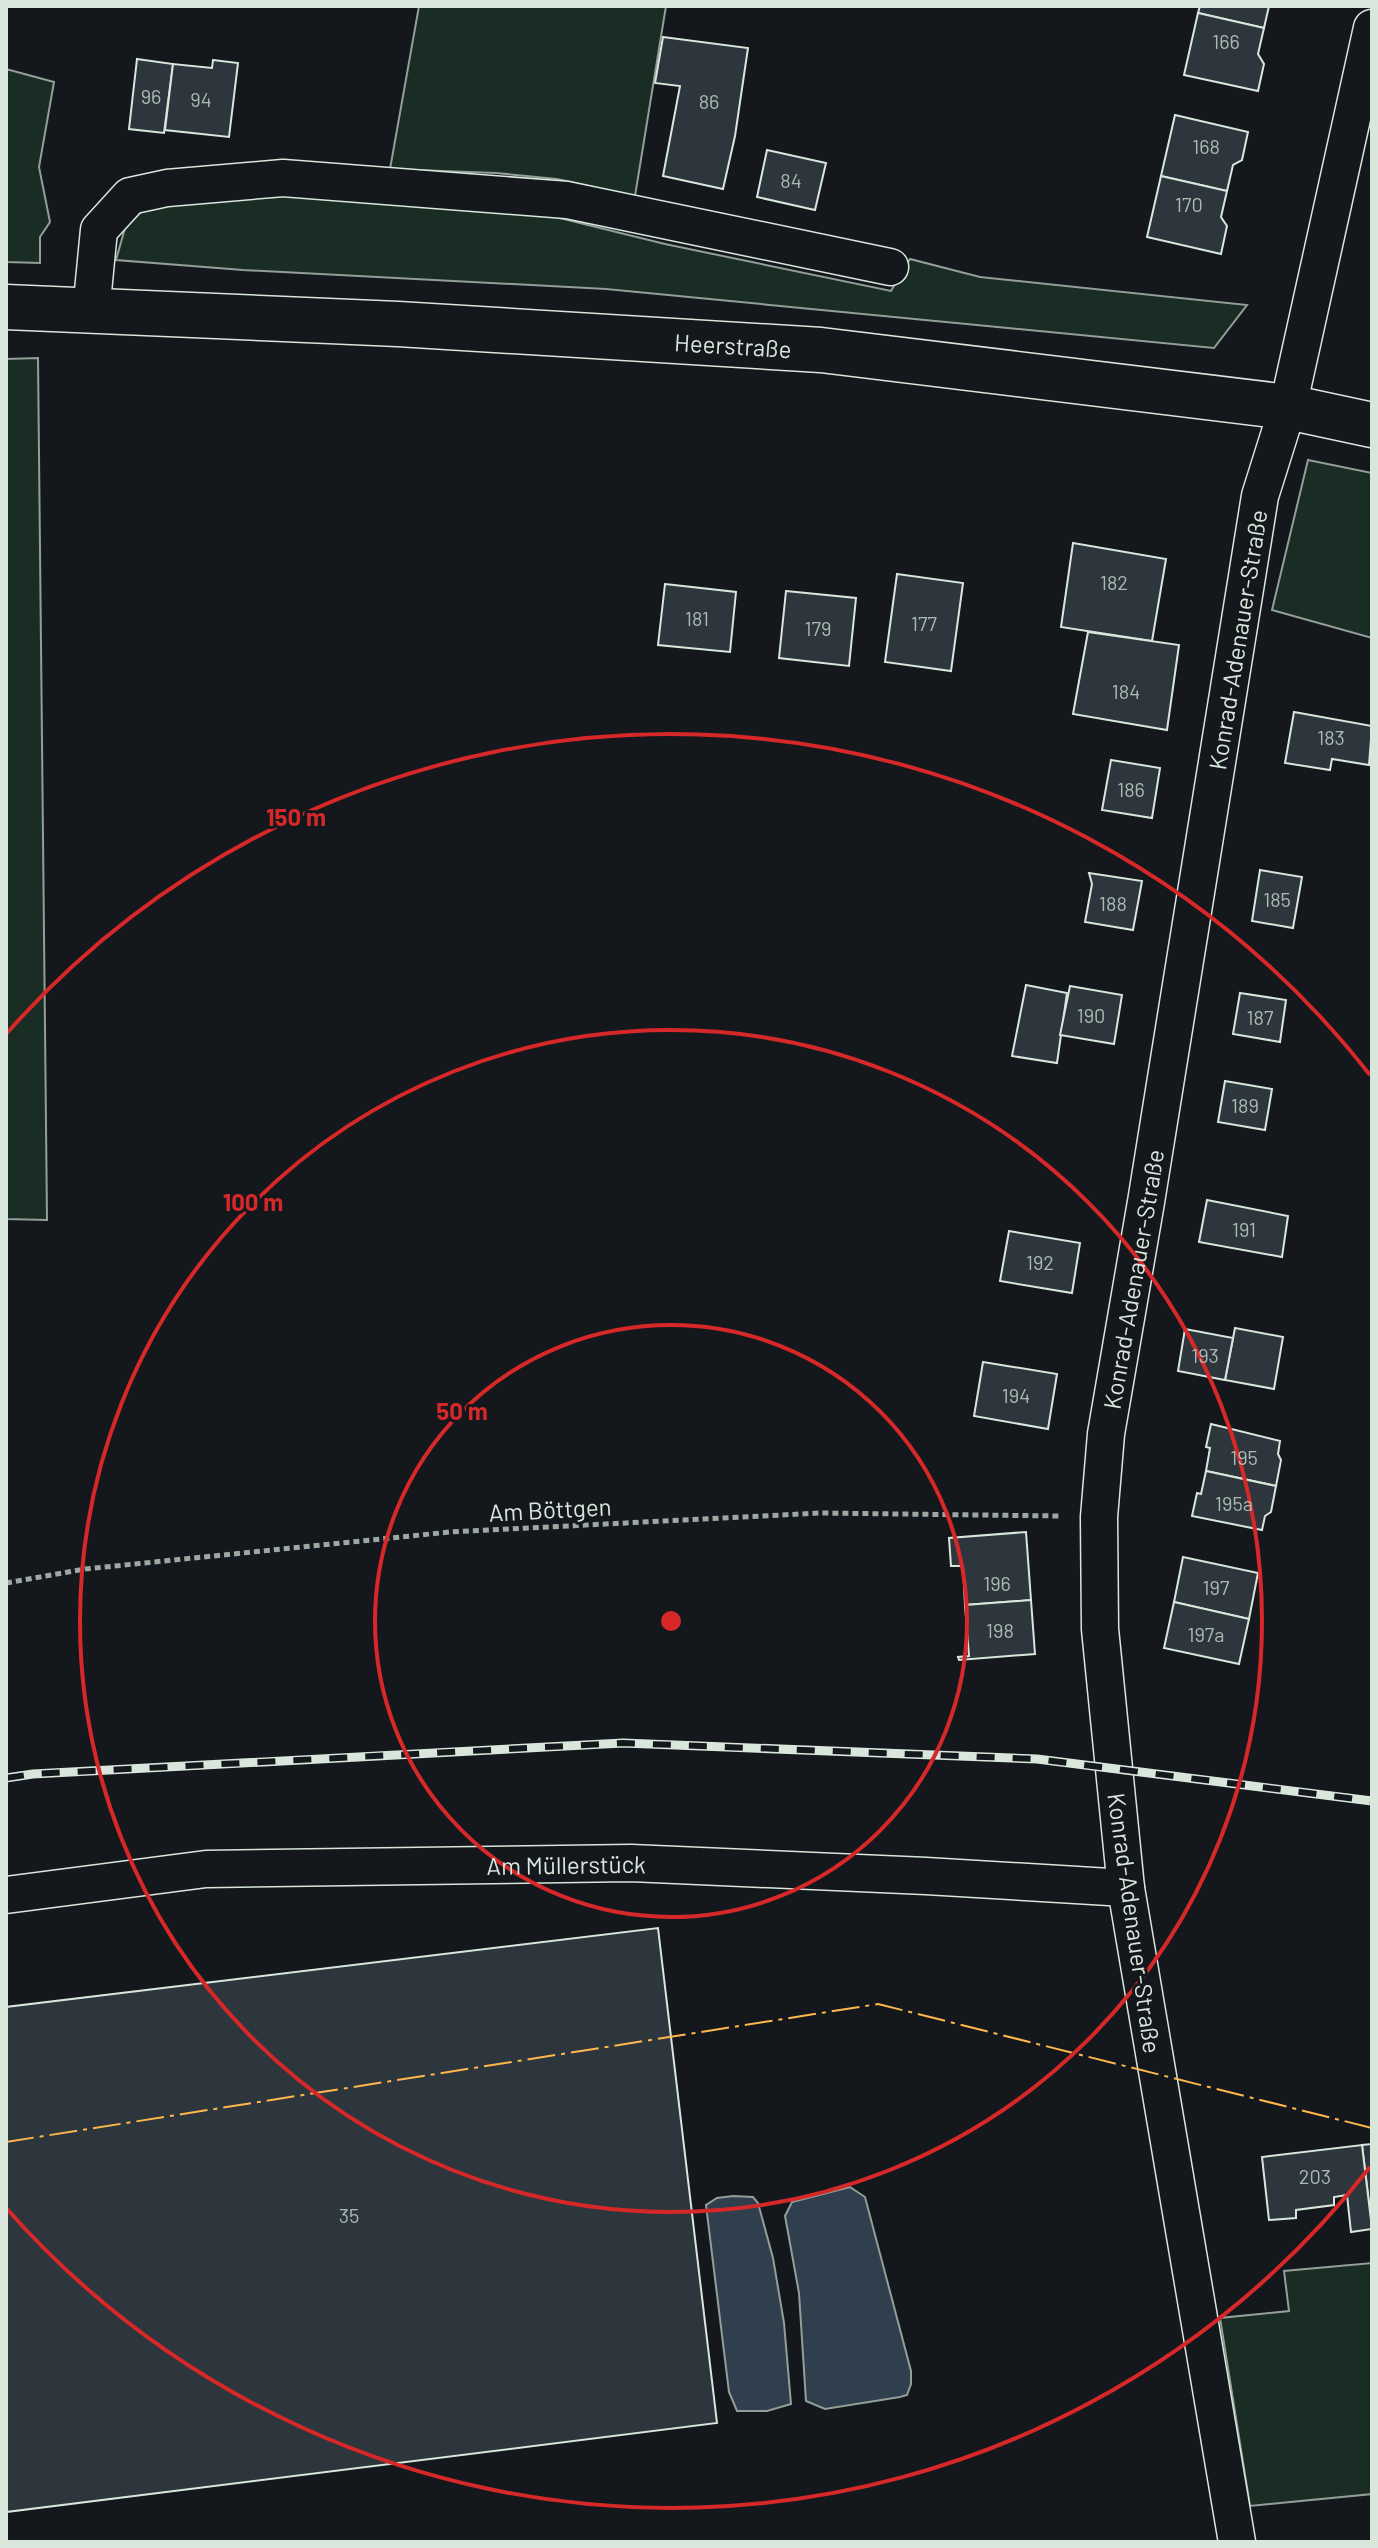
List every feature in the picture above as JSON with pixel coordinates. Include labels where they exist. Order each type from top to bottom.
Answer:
[{"type":"main road","name":"Heerstraße","points":[[6,307],[398,324],[821,350],[1288,407],[1372,425]]},
{"type":"street","name":"Konrad-Adenauer-Straße","points":[[1237,2542],[1126,1888],[1100,1629],[1099,1517],[1106,1434],[1260,496],[1288,407],[1372,28]]},
{"type":"street","points":[[91,312],[99,230],[130,196],[167,188],[283,178],[567,200],[890,267]]},
{"type":"street","name":"Am Müllerstück","points":[[6,1895],[206,1869],[631,1863],[1126,1888]]},
{"type":"path","name":"Am Böttgen","points":[[6,1583],[85,1569],[450,1532],[820,1513],[1099,1517]]},
{"type":"green space","points":[[419,6],[666,6],[635,196],[557,179],[390,169]]},
{"type":"green space","points":[[6,69],[54,82],[39,167],[50,222],[40,237],[40,263],[6,262]]},
{"type":"green space","points":[[327,191],[515,207],[665,244],[891,291],[910,259],[980,277],[1247,305],[1214,348],[606,289],[243,270],[116,260],[125,228],[148,205]]},
{"type":"green space","points":[[38,358],[47,1220],[6,1219],[6,359]]},
{"type":"green space","points":[[1308,460],[1372,473],[1372,638],[1272,610]]},
{"type":"green space","points":[[1372,2263],[1372,2494],[1250,2506],[1220,2318],[1289,2311],[1284,2271]]},
{"type":"water","points":[[850,2187],[865,2197],[911,2371],[911,2384],[907,2395],[825,2409],[806,2401],[799,2293],[785,2216],[792,2202]]},
{"type":"water","points":[[753,2197],[758,2203],[773,2258],[784,2323],[791,2404],[767,2411],[737,2411],[729,2392],[706,2205],[717,2198]]},
{"type":"building","points":[[1200,6],[1269,6],[1264,28],[1198,13]]},
{"type":"building","points":[[1198,13],[1264,28],[1258,54],[1264,64],[1258,91],[1184,75]]},
{"type":"building","points":[[663,37],[748,48],[735,136],[723,189],[663,176],[680,86],[655,83]]},
{"type":"building","points":[[137,59],[173,64],[164,133],[129,129]]},
{"type":"building","points":[[213,60],[238,63],[229,137],[165,130],[173,64],[212,68]]},
{"type":"building","points":[[1175,115],[1248,132],[1242,160],[1233,165],[1227,191],[1161,176]]},
{"type":"building","points":[[767,150],[826,163],[815,210],[757,197]]},
{"type":"building","points":[[1161,176],[1227,191],[1221,217],[1227,226],[1221,254],[1147,237]]},
{"type":"building","points":[[1073,543],[1166,559],[1152,641],[1061,627]]},
{"type":"building","points":[[897,574],[963,583],[951,671],[885,662]]},
{"type":"building","points":[[665,584],[736,592],[730,652],[658,645]]},
{"type":"building","points":[[786,591],[856,598],[849,666],[779,658]]},
{"type":"building","points":[[1088,632],[1179,645],[1167,730],[1073,714]]},
{"type":"building","points":[[1294,712],[1372,726],[1369,765],[1332,759],[1330,770],[1285,763]]},
{"type":"building","points":[[1111,760],[1160,768],[1152,818],[1102,810]]},
{"type":"building","points":[[1260,870],[1302,877],[1293,928],[1252,921]]},
{"type":"building","points":[[1089,873],[1142,881],[1133,930],[1085,922],[1092,884]]},
{"type":"building","points":[[1026,985],[1067,993],[1057,1063],[1012,1056]]},
{"type":"building","points":[[1070,986],[1122,995],[1114,1044],[1060,1035]]},
{"type":"building","points":[[1240,993],[1286,1000],[1280,1042],[1233,1034]]},
{"type":"building","points":[[1225,1081],[1272,1089],[1265,1130],[1218,1122]]},
{"type":"building","points":[[1207,1200],[1288,1216],[1282,1257],[1199,1242]]},
{"type":"building","points":[[1009,1231],[1080,1243],[1072,1293],[1000,1281]]},
{"type":"building","points":[[1235,1328],[1283,1337],[1274,1389],[1225,1380]]},
{"type":"building","points":[[1185,1329],[1233,1338],[1225,1380],[1178,1371]]},
{"type":"building","points":[[983,1362],[1057,1374],[1048,1429],[974,1416]]},
{"type":"building","points":[[1211,1424],[1280,1441],[1278,1454],[1281,1460],[1276,1486],[1206,1471],[1210,1448],[1206,1447]]},
{"type":"building","points":[[1206,1471],[1276,1486],[1271,1512],[1265,1516],[1262,1530],[1192,1516]]},
{"type":"building","points":[[1026,1532],[1031,1600],[965,1605],[963,1566],[951,1566],[949,1538]]},
{"type":"building","points":[[1183,1557],[1258,1573],[1249,1619],[1174,1602]]},
{"type":"building","points":[[1031,1600],[1035,1654],[959,1660],[958,1657],[969,1656],[965,1605]]},
{"type":"building","points":[[1174,1602],[1249,1619],[1239,1664],[1164,1648]]},
{"type":"building","points":[[658,1928],[717,2423],[6,2512],[6,2007]]},
{"type":"building","points":[[1372,2144],[1372,2211],[1370,2211],[1362,2145]]},
{"type":"building","points":[[1362,2145],[1372,2229],[1351,2232],[1347,2195],[1334,2197],[1334,2205],[1296,2210],[1296,2218],[1269,2220],[1262,2157]]},
{"type":"railway","points":[[6,1778],[33,1774],[623,1743],[1037,1759],[1372,1801]]},
{"type":"power","points":[[6,2142],[878,2004],[1372,2128]]}]
